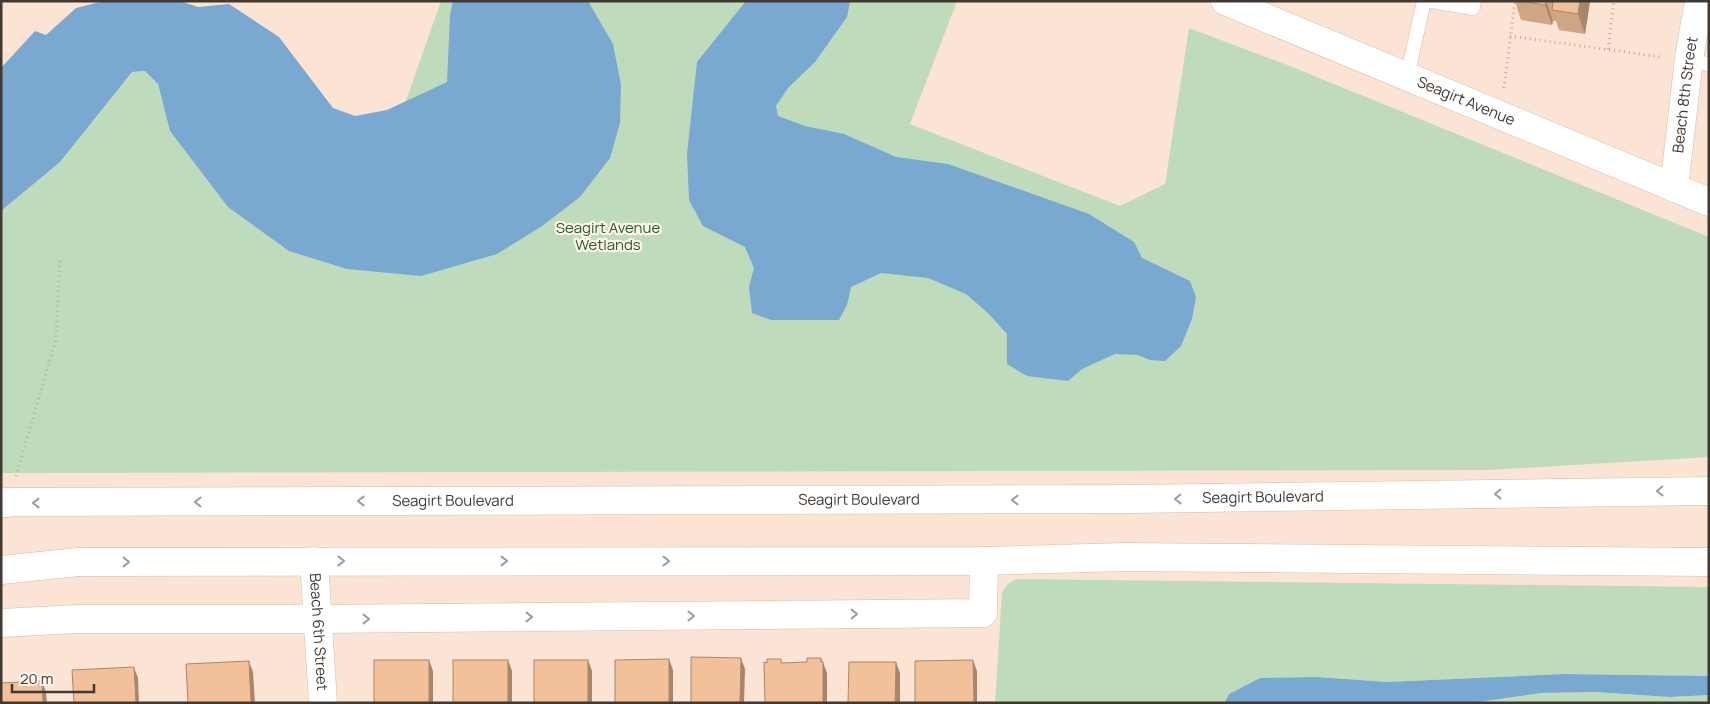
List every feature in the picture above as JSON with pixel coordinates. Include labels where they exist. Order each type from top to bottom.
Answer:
[{"type":"main road","name":"Seagirt Avenue","points":[[1224,1],[1709,202]]},
{"type":"main road","name":"Beach 8th Street","points":[[1674,188],[1699,62],[1698,1]]},
{"type":"main road","name":"Seagirt Boulevard","points":[[4,503],[1122,499],[1709,491]]},
{"type":"main road","points":[[1,559],[78,562],[314,560],[984,561],[1135,557],[1709,562]]},
{"type":"main road","name":"Beach 6th Street","points":[[314,560],[324,703]]},
{"type":"main road","points":[[1,623],[77,619],[318,619],[983,613],[984,561]]},
{"type":"main road","points":[[1,570],[78,562]]},
{"type":"lane","points":[[1407,77],[1424,1]]},
{"type":"lane","points":[[1431,1],[1473,8],[1474,1]]},
{"type":"path","points":[[1504,88],[1514,1]]},
{"type":"path","points":[[1608,49],[1614,1]]},
{"type":"path","points":[[1510,36],[1662,57]]},
{"type":"path","points":[[4,503],[56,339],[60,257]]},
{"type":"green space","name":"Seagirt Avenue Wetlands","points":[[441,1],[957,1],[910,124],[1120,206],[1165,184],[1189,28],[1285,64],[1709,237],[1709,457],[1488,470],[1,473],[1,211],[60,162],[132,72],[145,71],[158,84],[170,131],[347,269]]},
{"type":"green space","points":[[1016,579],[1709,587],[1709,676],[1563,674],[1388,682],[1316,677],[1260,678],[1229,694],[1224,703],[995,703],[1002,592],[1008,584]]},
{"type":"green space","points":[[1595,692],[1670,697],[1709,695],[1709,703],[1471,703],[1541,693]]},
{"type":"water","points":[[104,1],[180,1],[198,7],[229,4],[279,37],[333,108],[355,116],[387,110],[447,82],[450,15],[453,1],[588,1],[613,44],[621,85],[620,123],[610,158],[580,197],[542,226],[497,254],[421,276],[347,269],[289,251],[228,207],[170,131],[158,84],[145,71],[132,72],[60,162],[1,211],[1,68],[35,31],[46,35],[76,8]]},
{"type":"water","points":[[746,1],[850,1],[847,17],[815,62],[788,88],[776,106],[778,116],[805,126],[844,134],[896,157],[948,164],[1089,214],[1134,242],[1142,258],[1190,281],[1196,297],[1192,319],[1181,346],[1165,361],[1150,360],[1138,355],[1115,354],[1082,369],[1068,381],[1027,376],[1007,364],[1007,334],[989,314],[966,294],[928,278],[881,273],[851,287],[847,305],[839,320],[771,320],[752,313],[749,287],[754,268],[745,247],[703,226],[689,200],[687,154],[697,62]]},
{"type":"water","points":[[1563,674],[1709,676],[1709,695],[1670,697],[1595,692],[1541,693],[1471,703],[1224,703],[1229,694],[1260,678],[1316,677],[1388,682]]},
{"type":"building","points":[[1520,1],[1546,1],[1545,5]]},
{"type":"building","points":[[1546,1],[1580,1],[1578,14],[1552,10],[1553,2]]},
{"type":"building","points":[[691,657],[741,658],[740,703],[691,703]]},
{"type":"building","points":[[807,658],[821,658],[821,662],[823,662],[823,703],[765,703],[764,662],[767,663],[767,659],[781,659],[781,663],[807,662]]},
{"type":"building","points":[[669,659],[669,703],[615,703],[615,660]]},
{"type":"building","points":[[374,660],[429,660],[429,703],[374,703]]},
{"type":"building","points":[[453,660],[508,660],[508,703],[453,703]]},
{"type":"building","points":[[534,660],[588,660],[588,703],[534,703]]},
{"type":"building","points":[[973,660],[974,703],[915,703],[915,661]]},
{"type":"building","points":[[249,661],[251,703],[188,703],[186,664]]},
{"type":"building","points":[[849,662],[896,662],[895,703],[848,703]]},
{"type":"building","points":[[134,667],[136,703],[74,703],[72,670]]},
{"type":"building","points":[[42,681],[43,703],[1,703],[1,683]]}]
